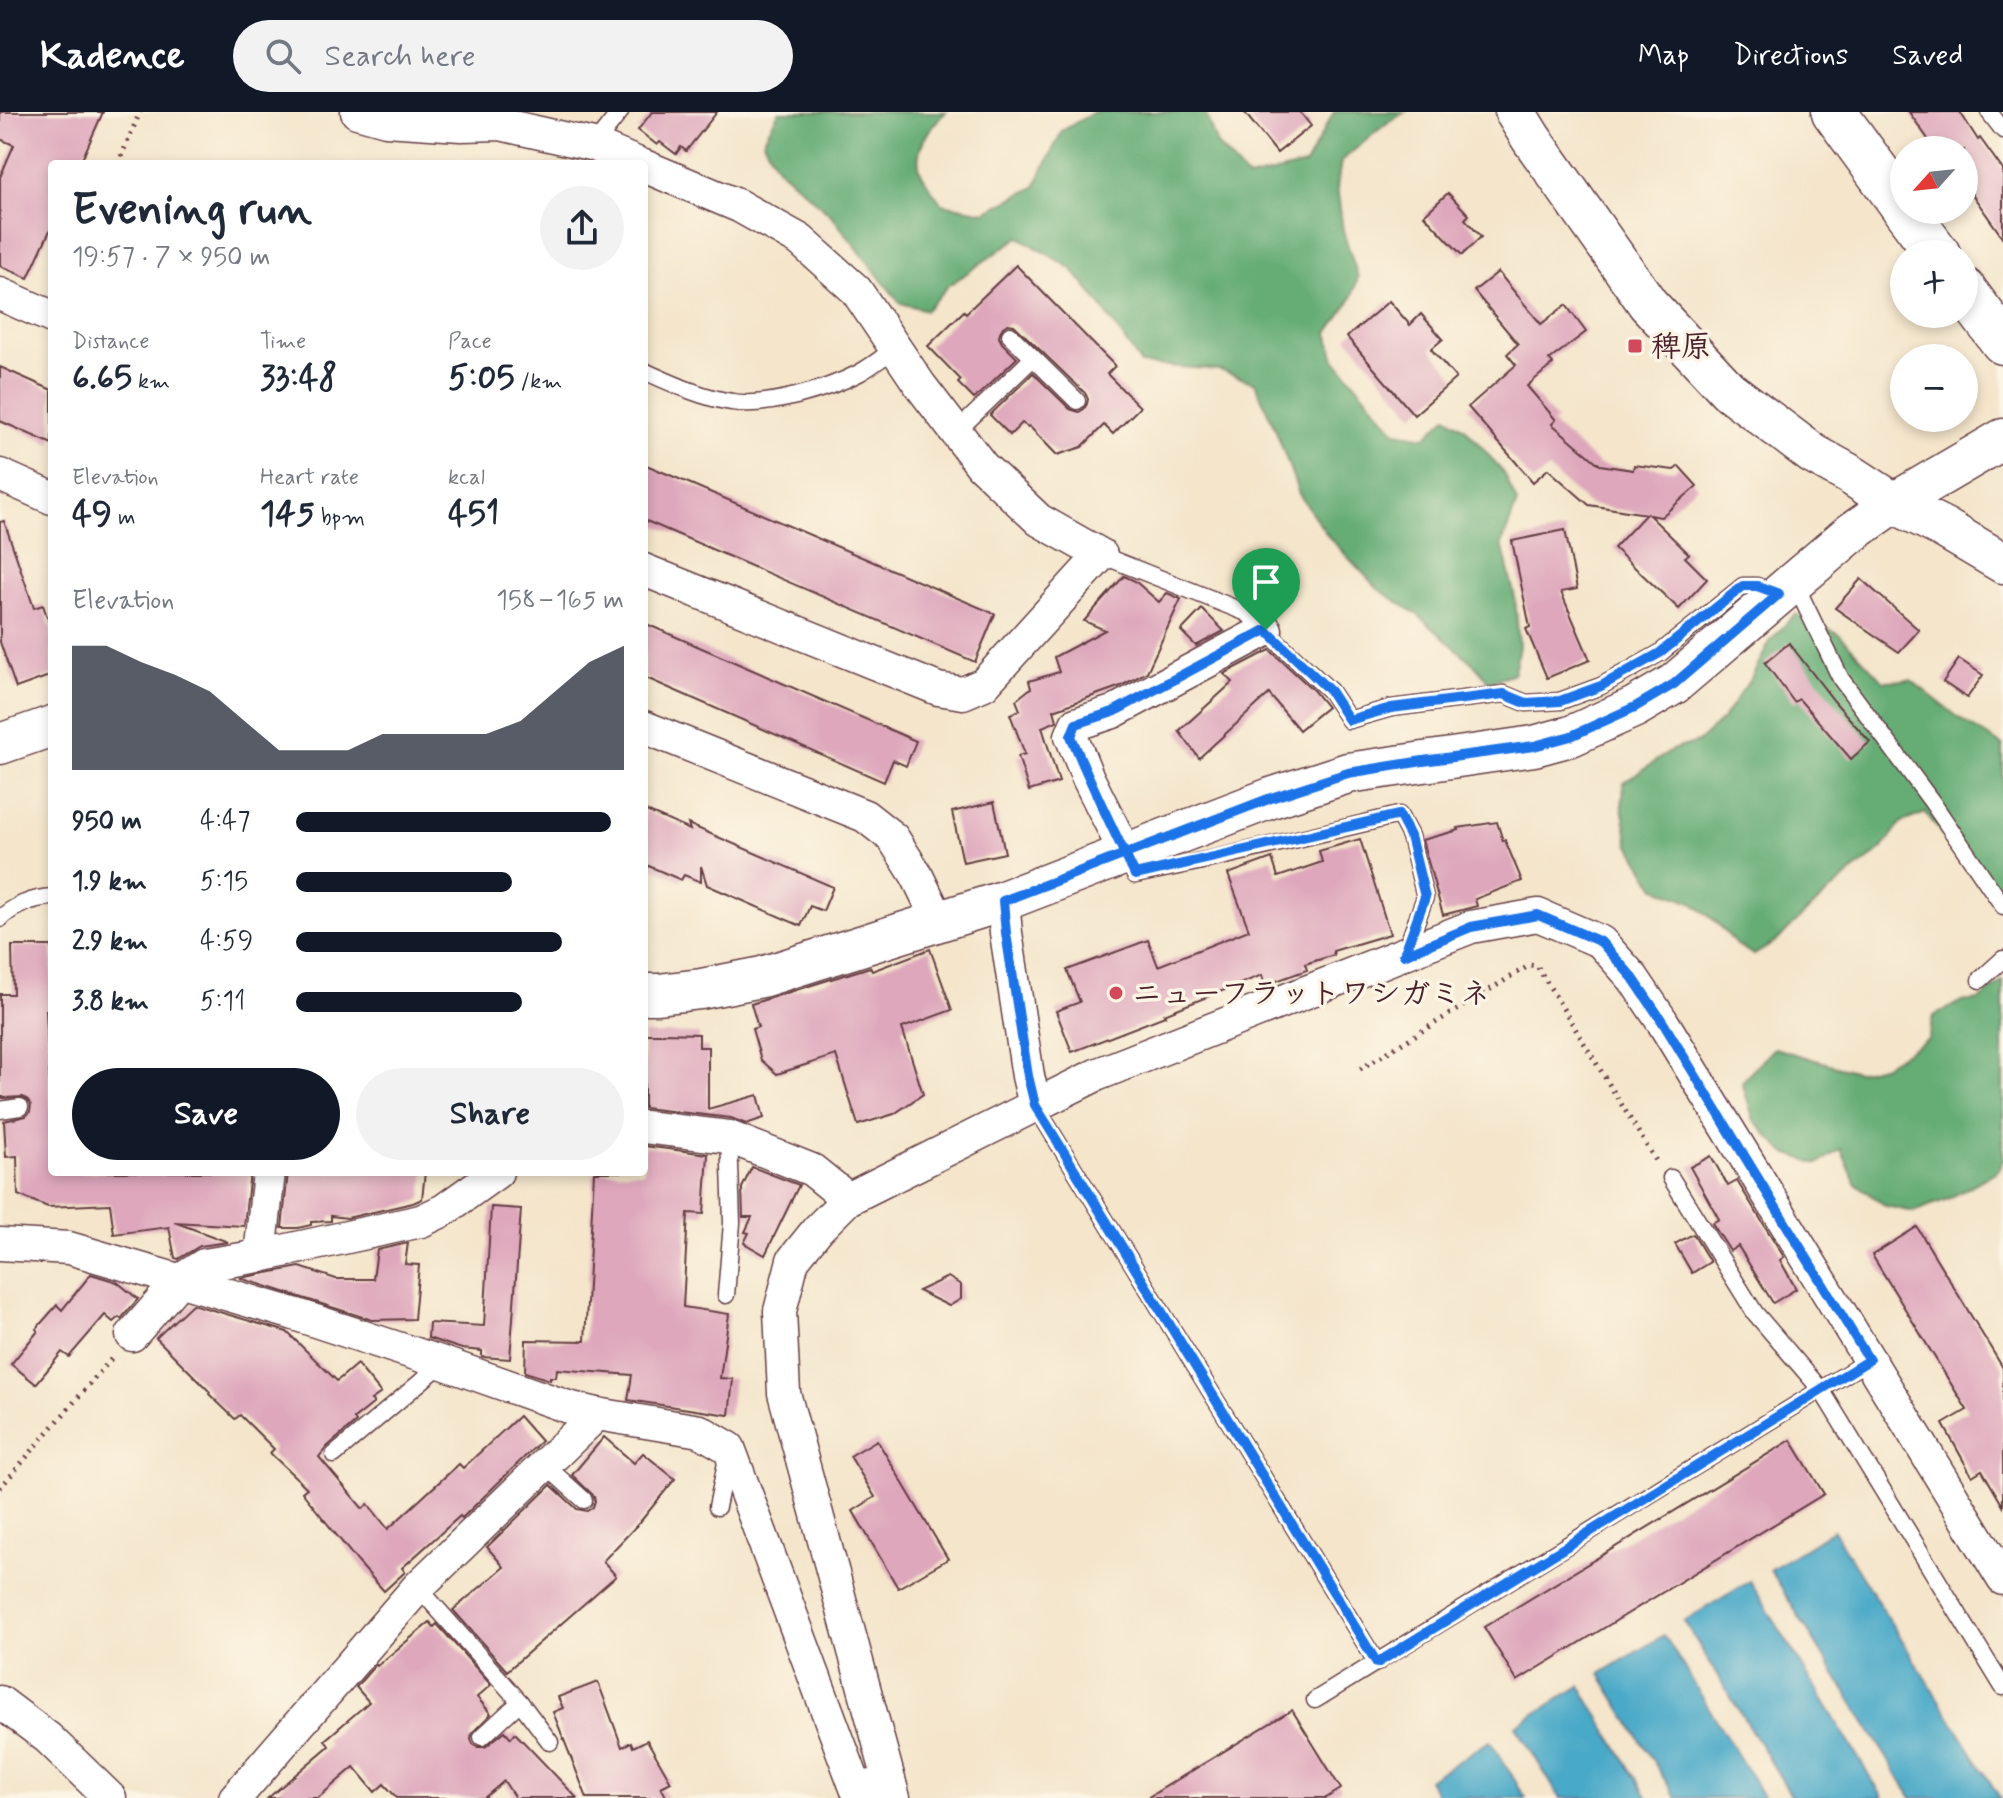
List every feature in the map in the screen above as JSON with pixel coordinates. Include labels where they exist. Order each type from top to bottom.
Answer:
[{"type":"main road","points":[[1834,112],[1890,189]]},
{"type":"main road","points":[[1978,309],[2003,342]]},
{"type":"street","points":[[357,112],[386,120],[462,119],[500,124],[594,145],[629,160]]},
{"type":"street","points":[[1515,112],[1648,304],[1728,390],[1813,454],[2003,563]]},
{"type":"street","points":[[648,168],[739,206],[800,240],[856,290],[982,466],[1039,520],[1101,555],[984,684],[963,693],[938,689],[648,572]]},
{"type":"street","points":[[0,294],[48,315]]},
{"type":"street","points":[[648,994],[701,989],[762,977],[1003,901],[1271,798],[1348,773],[1534,746],[1571,736],[1635,707],[1674,684],[1850,534],[1894,503],[2003,439]]},
{"type":"street","points":[[0,475],[48,496]]},
{"type":"street","points":[[1126,854],[1071,736],[1076,724],[1113,712],[1266,630]]},
{"type":"street","points":[[0,744],[48,727]]},
{"type":"street","points":[[648,729],[865,816],[893,838],[917,876],[939,921]]},
{"type":"street","points":[[1003,901],[1028,1076],[1035,1105]]},
{"type":"street","points":[[0,1244],[69,1248],[294,1314],[568,1407],[700,1431],[729,1448],[856,1788],[892,1791],[784,1393],[780,1311],[793,1260],[848,1199],[1096,1075],[1471,927],[1538,915],[1601,942],[1633,978],[2003,1579]]},
{"type":"street","points":[[648,1127],[729,1137],[812,1170],[848,1199]]},
{"type":"street","points":[[260,1256],[269,1176]]},
{"type":"street","points":[[132,1335],[179,1281],[204,1265],[421,1221],[444,1210],[491,1176]]},
{"type":"street","points":[[235,1798],[418,1587],[597,1414]]},
{"type":"street","points":[[0,1702],[48,1738],[110,1798]]},
{"type":"lane","points":[[594,145],[620,112]]},
{"type":"lane","points":[[1989,112],[2003,130]]},
{"type":"lane","points":[[1010,335],[1077,401]]},
{"type":"lane","points":[[648,373],[683,388],[733,403],[767,402],[820,390],[860,373],[895,348]]},
{"type":"lane","points":[[956,432],[1033,358]]},
{"type":"lane","points":[[1101,555],[1247,613],[1330,691],[1349,720],[1391,708],[1504,694],[1526,703],[1560,701],[1601,686],[1660,653],[1743,586],[1786,588],[1841,679],[1932,802],[2003,906]]},
{"type":"lane","points":[[1126,854],[1135,875],[1399,815],[1410,836],[1425,897],[1404,955]]},
{"type":"lane","points":[[0,919],[7,912],[38,898],[48,897]]},
{"type":"lane","points":[[1980,980],[2003,959]]},
{"type":"lane","points":[[1035,1105],[1377,1663]]},
{"type":"lane","points":[[0,1110],[20,1107]]},
{"type":"lane","points":[[726,1295],[732,1223],[729,1137]]},
{"type":"lane","points":[[1671,1178],[1755,1313],[1822,1391],[2003,1687]]},
{"type":"lane","points":[[1315,1700],[1869,1360]]},
{"type":"lane","points":[[334,1455],[443,1363]]},
{"type":"lane","points":[[717,1507],[729,1448]]},
{"type":"lane","points":[[545,1465],[584,1500]]},
{"type":"lane","points":[[418,1587],[520,1702],[550,1742]]},
{"type":"lane","points":[[482,1737],[520,1702]]},
{"type":"path","points":[[120,160],[140,112]]},
{"type":"path","points":[[1360,1069],[1530,965],[1537,966],[1660,1169],[1671,1178]]},
{"type":"path","points":[[0,1488],[132,1335]]},
{"type":"green space","points":[[779,112],[946,112],[929,131],[921,146],[920,170],[942,204],[985,212],[1035,187],[1062,131],[1094,112],[1205,112],[1217,145],[1248,179],[1305,165],[1334,112],[1405,112],[1341,161],[1337,187],[1343,231],[1358,277],[1352,298],[1328,333],[1335,359],[1396,432],[1426,437],[1447,416],[1466,429],[1504,473],[1517,503],[1502,544],[1515,598],[1519,646],[1514,673],[1489,682],[1477,667],[1418,615],[1378,589],[1328,536],[1299,494],[1255,383],[1220,370],[1141,364],[1072,269],[1019,237],[948,286],[926,310],[900,303],[831,215],[777,167],[763,141]]},
{"type":"green space","points":[[1795,614],[1840,635],[1883,681],[1911,680],[1963,721],[2003,746],[2003,909],[1975,879],[1926,813],[1902,822],[1882,849],[1777,941],[1754,955],[1737,945],[1692,902],[1656,888],[1629,844],[1622,807],[1624,783],[1672,750],[1698,742],[1722,720],[1751,678],[1771,640]]},
{"type":"green space","points":[[2003,981],[2003,1160],[1997,1171],[1948,1199],[1913,1212],[1886,1206],[1856,1184],[1841,1149],[1818,1164],[1785,1153],[1754,1121],[1742,1082],[1774,1048],[1857,1072],[1882,1066],[1928,1039],[1933,1016],[1960,1002],[1979,1000]]},
{"type":"water","points":[[1833,1530],[2000,1798],[1912,1798],[1770,1570]]},
{"type":"water","points":[[1750,1581],[1883,1798],[1793,1798],[1684,1621]]},
{"type":"water","points":[[1664,1635],[1764,1798],[1676,1798],[1600,1674]]},
{"type":"water","points":[[1580,1686],[1648,1798],[1560,1798],[1516,1726]]},
{"type":"water","points":[[1490,1741],[1526,1798],[1439,1798],[1428,1780]]},
{"type":"building","points":[[0,112],[103,112],[82,160],[48,160],[48,235],[28,278],[0,266],[0,177],[14,145],[0,139]]},
{"type":"building","points":[[652,112],[717,112],[686,151],[681,147],[676,154],[660,142],[657,145],[638,130]]},
{"type":"building","points":[[1244,112],[1300,112],[1311,126],[1277,153]]},
{"type":"building","points":[[1909,112],[1960,112],[1975,136],[1926,136]]},
{"type":"building","points":[[1980,138],[2003,170],[2003,238],[1978,203]]},
{"type":"building","points":[[1448,193],[1469,215],[1465,219],[1481,237],[1462,255],[1424,215]]},
{"type":"building","points":[[1016,265],[1115,366],[1107,374],[1140,407],[1113,434],[1104,425],[1082,447],[1057,455],[1029,426],[1022,423],[1010,435],[990,415],[1033,373],[1070,409],[1079,412],[1087,404],[1085,393],[1014,325],[1003,327],[999,337],[1017,358],[974,399],[958,383],[961,380],[928,346]]},
{"type":"building","points":[[1498,272],[1541,324],[1566,305],[1586,332],[1549,360],[1553,364],[1527,386],[1556,420],[1552,424],[1600,465],[1633,470],[1634,465],[1674,470],[1679,466],[1697,486],[1661,517],[1649,515],[1689,554],[1685,557],[1707,579],[1679,609],[1614,548],[1646,514],[1589,505],[1548,469],[1533,482],[1468,407],[1516,365],[1507,354],[1518,344],[1474,291]]},
{"type":"building","points":[[1389,301],[1410,325],[1421,314],[1443,339],[1431,349],[1456,378],[1414,415],[1347,337]]},
{"type":"building","points":[[0,367],[48,388],[48,442],[0,421]]},
{"type":"building","points":[[648,466],[995,614],[975,662],[648,522]]},
{"type":"building","points":[[4,521],[34,608],[43,605],[48,619],[48,676],[16,688],[0,642],[0,522]]},
{"type":"building","points":[[1565,530],[1577,589],[1561,592],[1590,660],[1547,678],[1526,629],[1530,627],[1512,541]]},
{"type":"building","points":[[1124,576],[1135,581],[1159,602],[1167,593],[1181,599],[1147,672],[1121,686],[1054,710],[1057,721],[1042,727],[1059,782],[1029,791],[1018,756],[1025,754],[1010,714],[1020,710],[1016,700],[1031,688],[1029,681],[1059,672],[1054,657],[1105,630],[1084,621]]},
{"type":"building","points":[[1861,579],[1919,630],[1899,652],[1835,608]]},
{"type":"building","points":[[1202,609],[1224,631],[1196,646],[1181,631]]},
{"type":"building","points":[[648,625],[916,741],[906,766],[893,760],[884,782],[648,679]]},
{"type":"building","points":[[1789,643],[1870,742],[1851,759],[1799,699],[1794,702],[1765,663]]},
{"type":"building","points":[[1270,650],[1327,707],[1299,730],[1269,694],[1199,758],[1179,731],[1233,682],[1224,674]]},
{"type":"building","points":[[1959,659],[1983,675],[1967,698],[1943,682]]},
{"type":"building","points":[[994,802],[1005,853],[963,862],[952,812]]},
{"type":"building","points":[[648,812],[690,830],[688,824],[833,887],[823,911],[810,906],[801,926],[707,885],[701,866],[701,882],[684,875],[681,880],[648,866]]},
{"type":"building","points":[[1497,822],[1522,881],[1475,899],[1477,906],[1443,915],[1422,840],[1458,828]]},
{"type":"building","points":[[1360,839],[1390,934],[1333,951],[1334,955],[1305,964],[1307,970],[1265,985],[1262,975],[1072,1052],[1056,1011],[1080,1002],[1067,970],[1148,940],[1158,966],[1249,930],[1228,874],[1272,858],[1278,877],[1322,862],[1319,851]]},
{"type":"building","points":[[12,946],[48,946],[48,1176],[250,1176],[244,1226],[174,1222],[228,1242],[200,1246],[178,1259],[175,1258],[169,1227],[114,1234],[110,1204],[48,1207],[18,1195],[17,1156],[6,1157],[4,1121],[26,1116],[31,1105],[23,1097],[0,1097],[0,994],[13,994]]},
{"type":"building","points":[[930,949],[952,1010],[902,1028],[923,1094],[894,1114],[858,1125],[836,1055],[777,1074],[761,1060],[752,1029],[758,1027],[751,1004],[870,967],[872,971]]},
{"type":"building","points":[[648,1034],[699,1034],[699,1047],[708,1047],[708,1109],[758,1095],[764,1118],[746,1124],[731,1118],[648,1108]]},
{"type":"building","points":[[648,1146],[708,1154],[704,1214],[688,1213],[683,1307],[729,1314],[720,1378],[733,1379],[729,1415],[628,1400],[632,1375],[557,1369],[556,1377],[550,1377],[550,1380],[525,1372],[526,1340],[585,1341],[594,1176],[648,1176]]},
{"type":"building","points":[[1711,1156],[1728,1186],[1737,1181],[1784,1257],[1780,1260],[1796,1289],[1773,1303],[1738,1246],[1730,1251],[1712,1223],[1719,1219],[1690,1167]]},
{"type":"building","points":[[752,1167],[799,1185],[765,1255],[744,1243],[752,1217],[743,1217],[742,1188]]},
{"type":"building","points":[[288,1176],[425,1176],[422,1199],[413,1203],[347,1218],[331,1216],[331,1221],[311,1222],[311,1225],[298,1228],[282,1228]]},
{"type":"building","points":[[491,1207],[521,1209],[510,1359],[482,1357],[482,1351],[462,1349],[428,1338],[429,1323],[484,1326]]},
{"type":"building","points":[[1917,1227],[2003,1368],[2003,1506],[1982,1470],[1972,1476],[1943,1424],[1967,1410],[1872,1255]]},
{"type":"building","points":[[1693,1234],[1710,1262],[1692,1273],[1675,1244]]},
{"type":"building","points":[[408,1243],[405,1264],[419,1265],[414,1319],[372,1320],[240,1278],[300,1267],[336,1279],[373,1279],[377,1250]]},
{"type":"building","points":[[91,1274],[117,1282],[138,1299],[121,1319],[119,1317],[113,1322],[105,1315],[69,1357],[62,1352],[36,1384],[11,1364],[57,1305],[62,1310]]},
{"type":"building","points":[[948,1277],[961,1285],[961,1299],[949,1306],[918,1291]]},
{"type":"building","points":[[192,1304],[287,1332],[337,1381],[357,1364],[381,1393],[319,1457],[363,1509],[368,1504],[388,1529],[459,1464],[463,1468],[519,1416],[541,1441],[462,1518],[460,1516],[402,1568],[405,1572],[384,1591],[302,1492],[307,1488],[270,1453],[274,1449],[240,1415],[235,1419],[156,1338]]},
{"type":"building","points":[[604,1437],[634,1463],[643,1453],[675,1479],[603,1561],[616,1576],[507,1671],[453,1610],[504,1567],[487,1547],[551,1485],[577,1509],[587,1511],[593,1507],[594,1496],[572,1475]]},
{"type":"building","points":[[877,1440],[948,1559],[898,1588],[853,1511],[875,1497],[850,1456]]},
{"type":"building","points":[[1791,1440],[1824,1494],[1517,1681],[1484,1627]]},
{"type":"building","points":[[430,1622],[434,1627],[437,1624],[491,1685],[477,1697],[491,1714],[472,1733],[473,1744],[485,1747],[505,1731],[511,1738],[515,1733],[577,1798],[515,1798],[504,1781],[484,1798],[397,1798],[384,1784],[375,1792],[354,1767],[318,1798],[268,1798],[329,1746],[325,1740],[369,1702],[356,1687],[376,1664]]},
{"type":"building","points":[[598,1682],[622,1747],[631,1742],[633,1747],[647,1740],[671,1782],[661,1787],[667,1798],[587,1798],[553,1712],[563,1708],[558,1697]]},
{"type":"building","points":[[1292,1710],[1341,1789],[1326,1798],[1147,1798]]},
{"type":"place","name":"稗原","points":[[1635,346]]},
{"type":"place","name":"ニューフラットワシガミネ","points":[[1116,993]]},
{"type":"route","points":[[1266,630],[1113,712],[1076,724],[1071,736],[1088,778],[1126,854],[1135,875],[1399,815],[1410,836],[1425,897],[1404,955],[1471,927],[1538,915],[1601,942],[1633,978],[1662,1021],[1869,1360],[1377,1663],[1035,1105],[1028,1076],[1003,901],[1126,854],[1271,798],[1348,773],[1534,746],[1599,725],[1674,684],[1779,594],[1757,586],[1743,586],[1660,653],[1601,686],[1560,701],[1526,703],[1504,694],[1391,708],[1349,720],[1330,691],[1266,630]]}]
